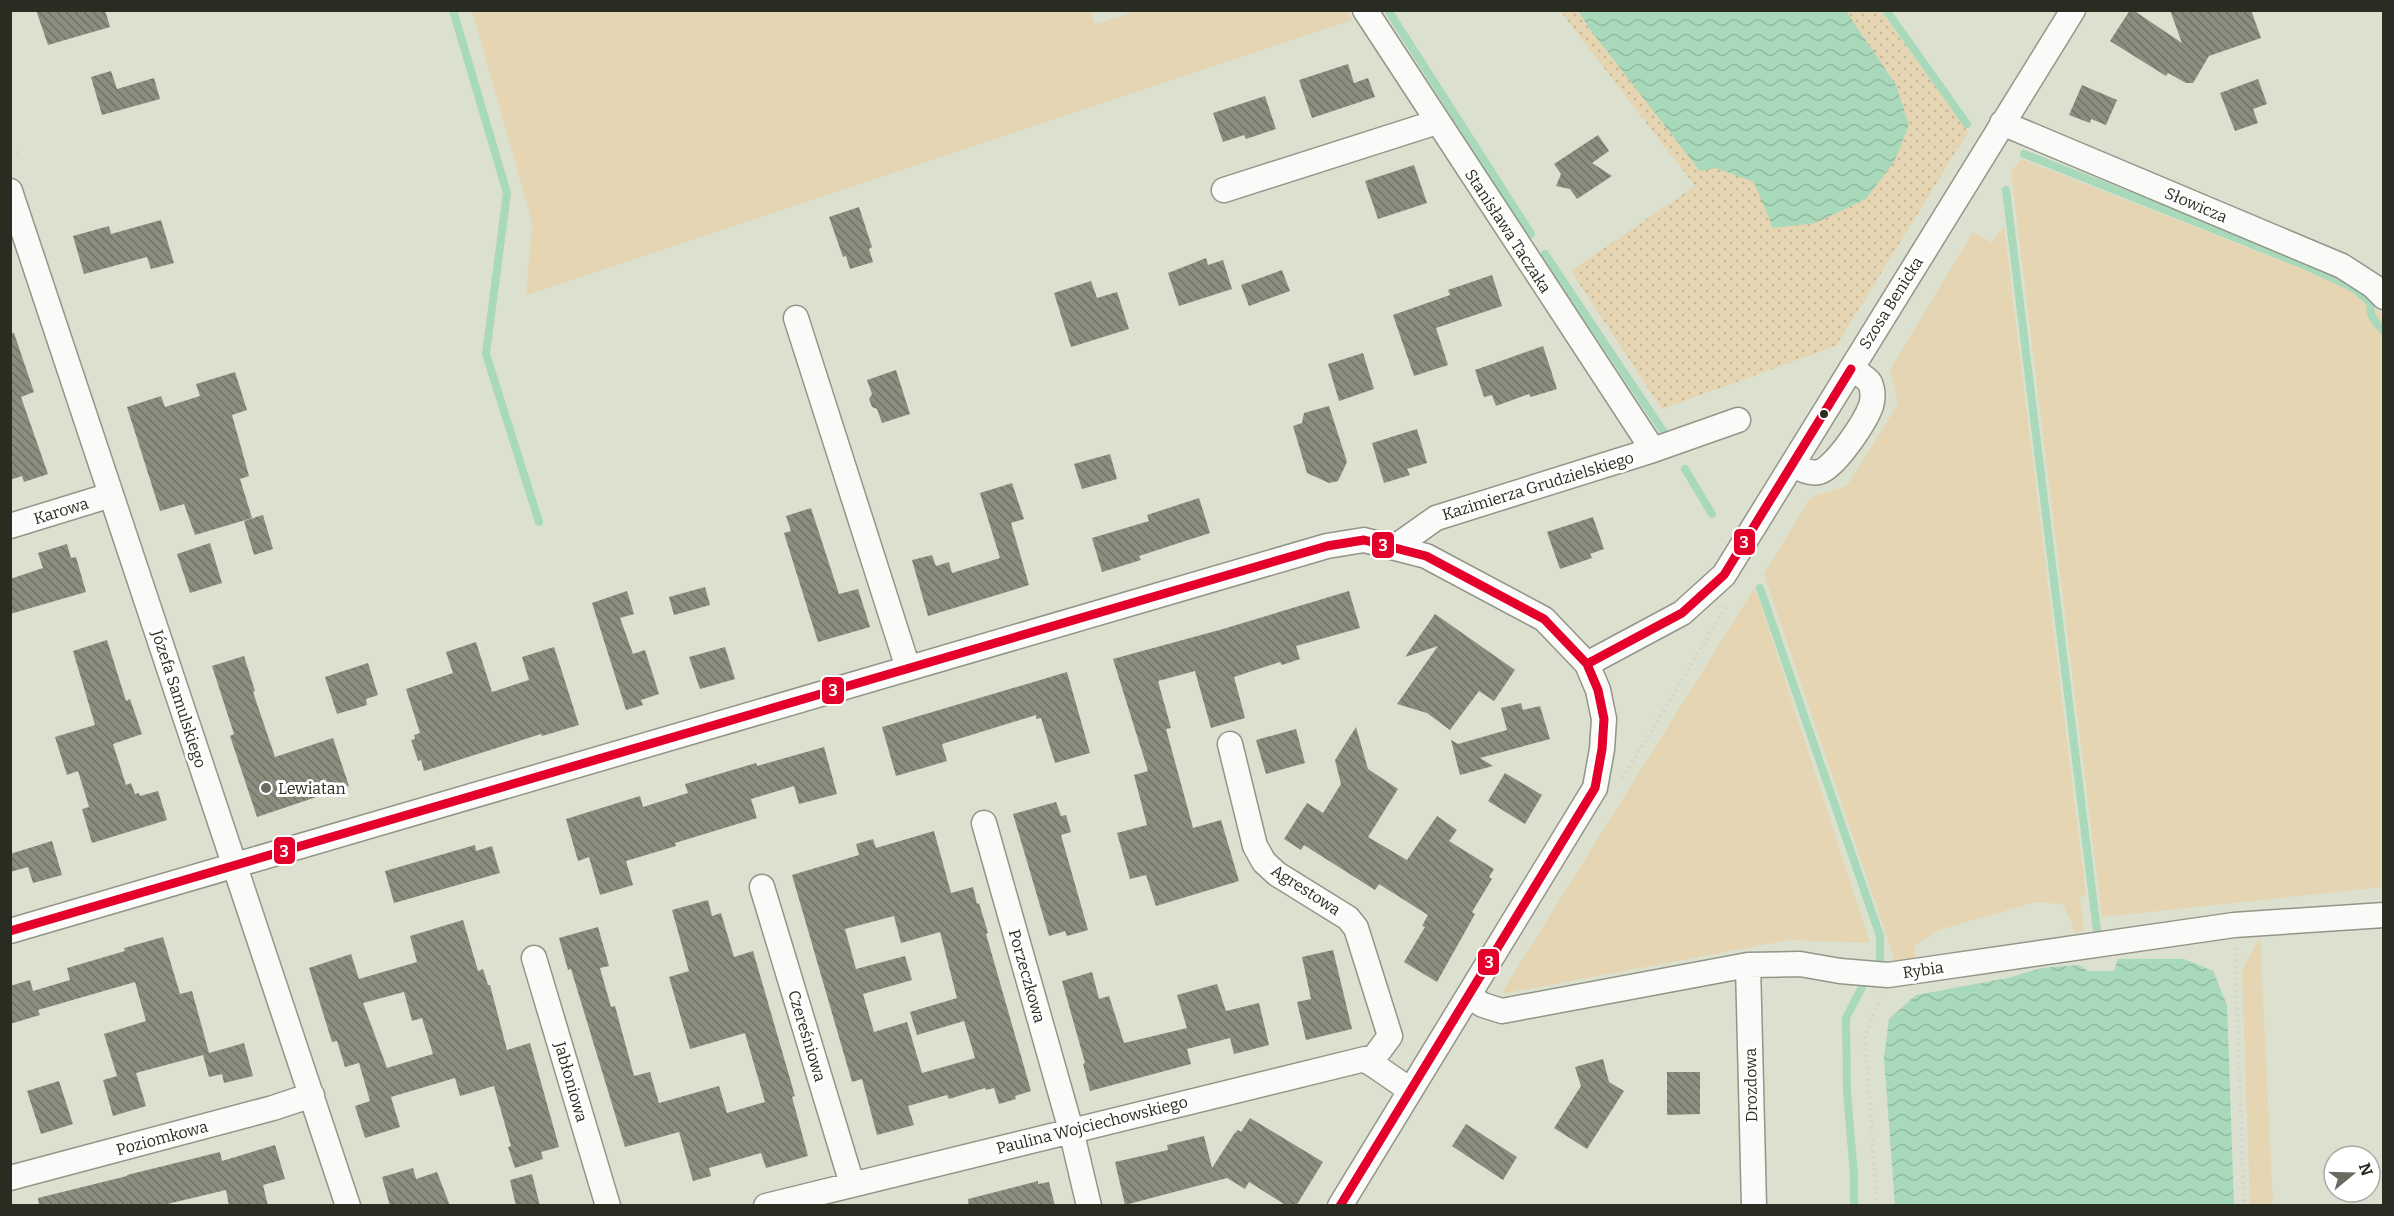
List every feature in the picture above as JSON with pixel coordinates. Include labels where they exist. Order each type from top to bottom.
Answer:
[{"type":"street","name":"Stanisława Taczaka","points":[[1365,10],[1653,450]]},
{"type":"street","name":"Szosa Benicka","points":[[1587,664],[1682,613],[1724,575],[2073,10]]},
{"type":"street","points":[[1224,190],[1437,122]]},
{"type":"street","name":"Słowicza","points":[[1999,127],[2342,266],[2373,286],[2384,297]]},
{"type":"street","name":"Józefa Samulskiego","points":[[10,191],[348,1206]]},
{"type":"street","points":[[796,318],[908,668]]},
{"type":"street","points":[[1793,464],[1807,472],[1818,472],[1829,468],[1840,456],[1870,407],[1872,391],[1870,383],[1851,369]]},
{"type":"street","name":"Kazimierza Grudzielskiego","points":[[1395,547],[1436,518],[1653,450],[1738,420]]},
{"type":"street","name":"Karowa","points":[[10,526],[111,495]]},
{"type":"street","points":[[10,931],[1327,546],[1364,540],[1426,556],[1544,619],[1587,664],[1598,690],[1604,719],[1602,749],[1595,788],[1340,1206]]},
{"type":"street","name":"Agrestowa","points":[[1230,744],[1255,846],[1264,862],[1277,874],[1348,918],[1356,928],[1390,1036],[1370,1063]]},
{"type":"street","name":"Porzeczkowa","points":[[984,822],[1071,1130],[1089,1206]]},
{"type":"street","name":"Czereśniowa","points":[[762,888],[852,1184]]},
{"type":"street","name":"Rybia","points":[[1468,996],[1483,1005],[1502,1011],[1748,965],[1800,964],[1840,971],[1888,975],[2234,925],[2384,915]]},
{"type":"street","name":"Jabłoniowa","points":[[534,958],[608,1206]]},
{"type":"street","name":"Drozdowa","points":[[1748,965],[1754,1206]]},
{"type":"street","name":"Paulina Wojciechowskiego","points":[[766,1206],[1365,1059],[1370,1063]]},
{"type":"street","points":[[1370,1063],[1410,1090]]},
{"type":"street","name":"Poziomkowa","points":[[10,1178],[273,1108],[312,1095]]},
{"type":"path","points":[[10,154],[20,151]]},
{"type":"path","points":[[2234,925],[2244,1206]]},
{"type":"path","points":[[1877,1206],[1865,1037],[1888,975]]},
{"type":"shaded area","points":[[1346,10],[1352,20],[526,295],[532,222],[472,11],[1090,11],[1095,24],[1138,11]]},
{"type":"shaded area","points":[[1560,11],[1881,11],[1968,132],[1836,346],[1662,409],[1571,271],[1695,186]]},
{"type":"shaded area","points":[[2021,159],[2348,287],[2383,315],[2383,887],[2102,917],[2011,172]]},
{"type":"shaded area","points":[[2004,226],[2086,895],[2080,897],[2084,930],[2076,933],[2063,904],[2036,902],[1939,930],[1915,946],[1915,958],[1895,961],[1764,574],[1811,497],[1847,486],[1898,404],[1890,370],[1973,232],[1992,243]]},
{"type":"shaded area","points":[[1755,587],[1870,943],[1790,940],[1501,994]]},
{"type":"shaded area","points":[[2260,936],[2273,1206],[2250,1205],[2242,971]]},
{"type":"water","points":[[1578,11],[1846,11],[1896,85],[1909,125],[1894,162],[1866,199],[1815,223],[1773,228],[1754,182],[1716,168],[1700,171]]},
{"type":"water","points":[[2118,959],[2184,959],[2213,971],[2227,1005],[2234,1205],[1895,1205],[1884,1057],[1889,1019],[1916,995],[2008,978],[2042,968],[2079,965],[2088,971],[2114,971]]},
{"type":"building","points":[[36,10],[105,10],[110,27],[48,45]]},
{"type":"building","points":[[2130,10],[2182,43],[2170,10],[2251,10],[2261,38],[2209,56],[2193,83],[2186,83],[2168,73],[2166,76],[2110,41]]},
{"type":"building","points":[[1348,64],[1354,83],[1368,78],[1375,97],[1312,118],[1299,80]]},
{"type":"building","points":[[111,71],[117,89],[154,78],[160,99],[102,115],[91,77]]},
{"type":"building","points":[[2258,79],[2267,104],[2253,109],[2258,123],[2235,131],[2220,93]]},
{"type":"building","points":[[2082,85],[2117,100],[2106,125],[2091,119],[2090,123],[2069,115]]},
{"type":"building","points":[[1265,96],[1276,129],[1246,139],[1244,135],[1223,142],[1213,113]]},
{"type":"building","points":[[1598,135],[1609,151],[1592,163],[1612,176],[1577,199],[1570,189],[1556,186],[1561,174],[1554,164]]},
{"type":"building","points":[[1414,165],[1427,203],[1378,219],[1365,181]]},
{"type":"building","points":[[859,207],[872,247],[869,249],[873,262],[850,269],[846,256],[843,257],[829,217]]},
{"type":"building","points":[[161,220],[174,263],[151,269],[147,257],[84,274],[73,236],[109,226],[111,234]]},
{"type":"building","points":[[1206,258],[1208,265],[1223,260],[1232,289],[1179,306],[1168,273]]},
{"type":"building","points":[[1282,270],[1290,291],[1249,306],[1241,285]]},
{"type":"building","points":[[1492,275],[1502,306],[1436,328],[1448,365],[1414,376],[1393,315],[1450,295],[1448,290]]},
{"type":"building","points":[[1091,281],[1097,298],[1117,292],[1129,329],[1071,347],[1054,293]]},
{"type":"building","points":[[10,333],[14,333],[34,392],[21,397],[48,474],[24,482],[22,476],[10,480]]},
{"type":"building","points":[[1543,346],[1557,389],[1531,397],[1529,394],[1496,406],[1492,395],[1484,397],[1475,370]]},
{"type":"building","points":[[1363,353],[1374,389],[1339,401],[1328,364]]},
{"type":"building","points":[[896,370],[910,414],[882,423],[877,409],[872,407],[869,399],[872,394],[867,380]]},
{"type":"building","points":[[235,372],[247,410],[232,415],[249,476],[240,479],[252,518],[195,535],[184,504],[160,511],[127,407],[161,396],[165,407],[200,396],[196,384]]},
{"type":"building","points":[[1329,406],[1347,462],[1338,481],[1329,483],[1307,473],[1293,426],[1302,423],[1304,413]]},
{"type":"building","points":[[1417,429],[1427,463],[1407,469],[1410,475],[1384,483],[1372,443]]},
{"type":"building","points":[[1110,454],[1117,479],[1082,489],[1074,464]]},
{"type":"building","points":[[1012,483],[1024,519],[1011,523],[1029,585],[928,616],[912,560],[932,555],[936,566],[949,562],[952,573],[1000,558],[980,493]]},
{"type":"building","points":[[1199,498],[1210,533],[1139,556],[1141,560],[1102,572],[1092,538],[1149,521],[1147,515]]},
{"type":"building","points":[[811,508],[839,594],[858,589],[870,627],[818,642],[784,533],[791,531],[786,516]]},
{"type":"building","points":[[263,515],[273,549],[254,555],[244,521]]},
{"type":"building","points":[[1593,517],[1604,549],[1590,554],[1592,558],[1560,569],[1547,532]]},
{"type":"building","points":[[210,543],[222,583],[190,593],[177,554]]},
{"type":"building","points":[[67,544],[71,558],[76,557],[86,592],[10,614],[10,579],[43,568],[38,553]]},
{"type":"building","points":[[705,587],[710,605],[674,615],[669,597]]},
{"type":"building","points":[[627,591],[634,614],[620,618],[633,654],[645,650],[659,694],[641,700],[643,705],[626,710],[592,603]]},
{"type":"building","points":[[1349,591],[1360,628],[1296,646],[1300,659],[1282,665],[1280,662],[1234,677],[1245,718],[1211,728],[1195,671],[1158,681],[1171,728],[1166,729],[1193,828],[1221,820],[1239,881],[1156,906],[1146,875],[1130,879],[1117,833],[1147,825],[1134,775],[1148,771],[1113,659]]},
{"type":"building","points":[[1435,614],[1515,670],[1494,701],[1479,691],[1450,730],[1427,713],[1397,704],[1438,646],[1405,657]]},
{"type":"building","points":[[107,640],[126,701],[130,699],[142,734],[113,744],[126,785],[131,783],[135,794],[139,793],[140,796],[158,791],[167,820],[92,843],[82,809],[89,807],[78,771],[67,775],[55,737],[95,725],[73,651]]},
{"type":"building","points":[[476,642],[492,692],[529,680],[522,657],[554,647],[579,725],[542,736],[541,734],[424,771],[411,740],[415,739],[414,735],[420,733],[406,689],[453,673],[446,652]]},
{"type":"building","points":[[725,647],[735,679],[700,689],[689,657]]},
{"type":"building","points":[[244,656],[255,691],[253,692],[275,757],[333,738],[349,786],[257,817],[230,736],[234,734],[212,666]]},
{"type":"building","points":[[368,663],[378,695],[366,699],[367,705],[337,714],[325,677]]},
{"type":"building","points":[[1067,672],[1090,753],[1055,763],[1041,718],[1036,719],[1036,715],[942,744],[947,761],[896,776],[882,727]]},
{"type":"building","points":[[1521,703],[1523,710],[1540,706],[1550,739],[1480,758],[1493,766],[1460,775],[1451,740],[1458,744],[1507,730],[1501,708]]},
{"type":"building","points":[[1356,727],[1368,769],[1398,789],[1368,837],[1407,860],[1437,816],[1457,830],[1449,841],[1494,869],[1489,877],[1492,879],[1472,912],[1475,914],[1437,982],[1404,962],[1425,927],[1422,926],[1428,915],[1379,884],[1375,890],[1304,845],[1301,850],[1284,839],[1307,803],[1323,813],[1341,784],[1335,760]]},
{"type":"building","points":[[1296,729],[1305,763],[1266,774],[1256,740]]},
{"type":"building","points":[[824,747],[837,794],[799,804],[794,786],[751,799],[757,818],[675,843],[676,846],[626,861],[633,885],[600,895],[589,857],[578,861],[566,819],[640,796],[643,807],[688,793],[685,784],[756,763],[757,766]]},
{"type":"building","points":[[1505,773],[1542,795],[1525,824],[1488,801]]},
{"type":"building","points":[[1056,802],[1061,816],[1066,815],[1071,832],[1061,835],[1088,930],[1067,936],[1065,931],[1049,936],[1013,814]]},
{"type":"building","points":[[934,831],[951,893],[973,887],[988,933],[986,934],[1031,1091],[999,1104],[994,1088],[986,1090],[985,1088],[949,1099],[947,1095],[908,1106],[914,1125],[877,1135],[862,1079],[852,1082],[792,875],[859,855],[856,844],[873,839],[876,848]],"holes":[[[894,916],[901,943],[940,932],[957,998],[910,1012],[917,1035],[964,1021],[975,1058],[922,1073],[907,1022],[874,1032],[863,994],[912,980],[905,956],[856,969],[845,929]]]},
{"type":"building","points":[[52,841],[62,875],[33,883],[28,867],[10,872],[10,854]]},
{"type":"building","points":[[475,845],[476,851],[492,846],[500,873],[394,903],[385,871]]},
{"type":"building","points":[[708,900],[712,916],[721,913],[734,957],[753,951],[795,1096],[792,1097],[808,1156],[766,1168],[761,1153],[709,1168],[711,1176],[693,1181],[679,1132],[625,1147],[571,969],[568,970],[559,938],[598,927],[609,966],[600,968],[611,1007],[615,1006],[634,1076],[650,1072],[659,1103],[719,1086],[727,1113],[765,1102],[745,1033],[690,1049],[669,977],[689,971],[672,910]]},
{"type":"building","points":[[463,920],[478,971],[483,969],[488,985],[490,985],[507,1050],[530,1043],[559,1147],[541,1152],[543,1159],[515,1168],[494,1086],[460,1096],[455,1078],[391,1097],[400,1127],[365,1138],[355,1106],[370,1101],[359,1063],[345,1067],[337,1041],[332,1042],[309,968],[351,954],[359,979],[417,962],[410,936]],"holes":[[[404,992],[412,1021],[422,1018],[433,1054],[387,1068],[363,1003]]]},
{"type":"building","points":[[163,937],[180,994],[192,991],[209,1053],[244,1043],[253,1076],[224,1083],[222,1074],[209,1077],[203,1055],[136,1073],[146,1106],[113,1116],[103,1080],[117,1076],[104,1034],[146,1021],[135,982],[38,1010],[40,1015],[10,1024],[10,986],[30,980],[33,991],[70,980],[67,968]]},
{"type":"building","points":[[1333,950],[1352,1029],[1306,1040],[1297,1002],[1311,999],[1302,957]]},
{"type":"building","points":[[1092,972],[1099,999],[1109,996],[1124,1043],[1187,1028],[1177,995],[1217,984],[1226,1011],[1259,1003],[1269,1045],[1234,1054],[1230,1038],[1187,1049],[1191,1064],[1090,1091],[1083,1064],[1085,1063],[1062,981]]},
{"type":"building","points":[[1603,1059],[1609,1082],[1624,1091],[1587,1149],[1554,1128],[1581,1086],[1575,1067]]},
{"type":"building","points":[[1667,1072],[1700,1072],[1700,1114],[1667,1115]]},
{"type":"building","points":[[59,1081],[73,1124],[41,1134],[27,1091]]},
{"type":"building","points":[[1250,1118],[1323,1162],[1296,1206],[1287,1206],[1249,1182],[1245,1189],[1227,1178],[1125,1205],[1115,1162],[1168,1150],[1167,1145],[1204,1136],[1212,1168],[1234,1134],[1238,1130],[1241,1132]]},
{"type":"building","points":[[1466,1124],[1517,1157],[1503,1180],[1452,1146]]},
{"type":"building","points":[[275,1145],[285,1179],[263,1185],[268,1206],[229,1206],[226,1190],[159,1206],[39,1206],[38,1198],[220,1152],[222,1161]]},
{"type":"building","points":[[413,1168],[416,1179],[437,1172],[450,1206],[390,1206],[382,1177]]},
{"type":"building","points":[[532,1174],[540,1206],[516,1206],[510,1180]]},
{"type":"building","points":[[1038,1181],[1038,1184],[1049,1182],[1055,1206],[969,1206],[968,1199]]},
{"type":"waterway","points":[[453,10],[507,193],[486,354],[539,522]]},
{"type":"waterway","points":[[1388,10],[1531,234]]},
{"type":"waterway","points":[[1886,10],[1967,124]]},
{"type":"waterway","points":[[2024,154],[2304,265],[2352,287],[2372,304],[2370,311],[2384,332]]},
{"type":"waterway","points":[[2006,190],[2097,931]]},
{"type":"waterway","points":[[1545,254],[1663,431]]},
{"type":"waterway","points":[[1685,469],[1712,514]]},
{"type":"waterway","points":[[1760,588],[1880,936],[1880,960]]},
{"type":"waterway","points":[[1854,1206],[1854,1175],[1847,1092],[1846,1018],[1862,987]]},
{"type":"transit line","name":"3","points":[[1587,664],[1682,613],[1724,575],[1851,369]]},
{"type":"transit line","name":"3","points":[[10,931],[1327,546],[1364,540],[1426,556],[1544,619],[1587,664],[1598,690],[1604,719],[1602,749],[1595,788],[1340,1206]]},
{"type":"place","name":"Lewiatan","points":[[266,788]]}]
